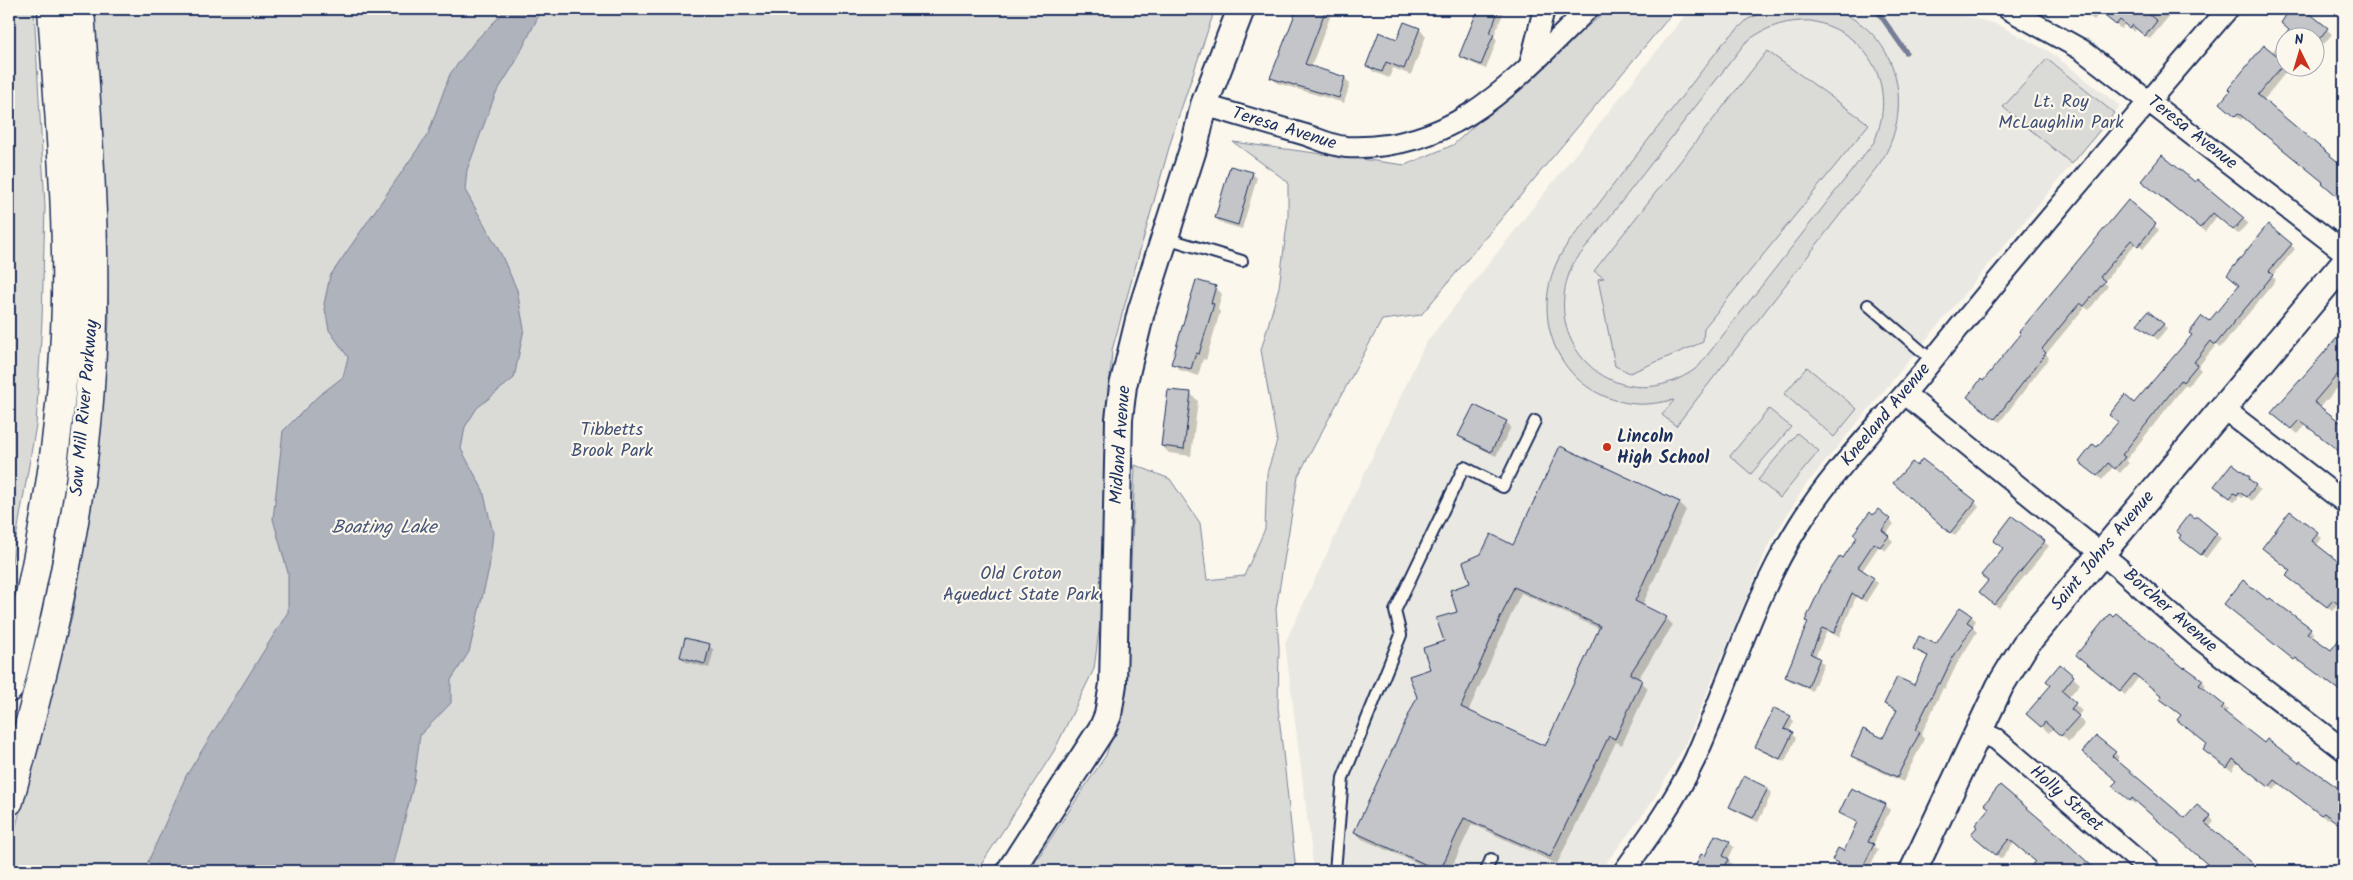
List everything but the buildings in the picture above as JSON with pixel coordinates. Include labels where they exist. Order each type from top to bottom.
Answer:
[{"type":"highway","name":"Saw Mill River Parkway","points":[[9,688],[46,518],[58,421],[65,334],[65,207],[52,9]]},
{"type":"highway","name":"Saw Mill River Parkway","points":[[9,801],[63,579],[76,506],[90,388],[95,250],[80,9]]},
{"type":"street","name":"Midland Avenue","points":[[1010,871],[1103,727],[1108,715],[1114,651],[1119,419],[1123,386],[1142,312],[1195,143],[1204,105],[1241,9]]},
{"type":"street","points":[[1530,65],[1544,9]]},
{"type":"street","name":"Teresa Avenue","points":[[1204,105],[1344,147],[1379,145],[1424,135],[1469,116],[1507,88],[1588,9]]},
{"type":"street","name":"Teresa Avenue","points":[[2008,9],[2082,50],[2150,100],[2344,252]]},
{"type":"street","name":"Kneeland Avenue","points":[[1624,871],[1673,801],[1694,760],[1751,618],[1774,568],[1799,524],[1860,444],[1905,394],[2228,9]]},
{"type":"street","name":"Saint Johns Avenue","points":[[1913,871],[1978,731],[2007,674],[2025,645],[2344,263]]},
{"type":"street","name":"Borcher Avenue","points":[[1905,394],[2102,554],[2196,636],[2344,750]]},
{"type":"street","points":[[2223,408],[2344,502]]},
{"type":"street","name":"Holly Street","points":[[1978,731],[1996,739],[2150,871]]},
{"type":"lane","points":[[1165,237],[1242,261]]},
{"type":"lane","points":[[1868,304],[1932,360]]},
{"type":"lane","points":[[1335,871],[1343,778],[1401,635],[1395,611],[1464,467],[1503,487],[1535,421]]},
{"type":"lane","points":[[1486,871],[1491,859]]},
{"type":"shaded area","name":"Lincoln High School","points":[[1690,9],[1937,9],[1997,24],[2050,52],[2120,106],[1805,486],[1769,544],[1686,743],[1651,804],[1600,871],[1314,871],[1285,643],[1425,344]]},
{"type":"green space","points":[[1813,7],[1836,11],[1858,22],[1875,37],[1887,55],[1895,76],[1898,98],[1897,120],[1891,142],[1880,163],[1676,426],[1662,415],[1674,400],[1636,404],[1608,398],[1585,385],[1567,368],[1555,346],[1548,322],[1548,296],[1553,271],[1566,246],[1724,42],[1748,19],[1772,9]],"holes":[[[1811,21],[1832,27],[1849,37],[1863,50],[1874,65],[1880,83],[1883,102],[1881,122],[1874,142],[1698,367],[1669,382],[1641,387],[1615,382],[1593,368],[1576,349],[1566,324],[1564,295],[1573,264],[1745,43],[1760,33],[1784,23]]]},
{"type":"green space","points":[[9,9],[34,9],[45,206],[42,320],[36,425],[9,579]]},
{"type":"green space","name":"Tibbetts Brook Park","points":[[91,9],[1215,9],[1174,130],[1112,350],[1107,420],[1102,608],[1094,669],[1054,751],[977,871],[9,871],[9,852],[72,616],[94,491],[109,323],[106,212]]},
{"type":"green space","points":[[1609,9],[1676,9],[1421,315],[1382,320],[1298,476],[1276,609],[1279,648],[1278,707],[1296,871],[1029,871],[1106,755],[1126,693],[1135,465],[1170,479],[1200,523],[1207,580],[1244,576],[1265,529],[1267,473],[1277,441],[1261,350],[1279,287],[1288,217],[1288,182],[1233,142],[1405,165],[1453,145],[1538,67]]},
{"type":"green space","points":[[1767,51],[1869,124],[1704,328],[1703,342],[1630,373],[1615,366],[1598,279],[1604,278],[1594,271]]},
{"type":"green space","name":"Lt. Roy McLaughlin Park","points":[[2047,59],[2114,113],[2072,164],[2003,107]]},
{"type":"green space","points":[[1807,367],[1857,409],[1834,437],[1784,394]]},
{"type":"green space","points":[[1769,409],[1791,427],[1751,474],[1730,456]]},
{"type":"green space","points":[[1797,433],[1819,451],[1780,498],[1758,480]]},
{"type":"water","name":"Boating Lake","points":[[507,9],[542,9],[515,63],[495,95],[467,170],[465,190],[501,254],[517,290],[524,329],[514,378],[477,408],[465,427],[461,449],[483,490],[493,533],[489,569],[469,652],[451,680],[451,703],[420,735],[414,782],[392,871],[144,871],[186,776],[288,612],[288,573],[273,519],[283,431],[317,397],[343,377],[348,357],[329,330],[324,304],[330,276],[428,134],[450,74],[476,40]]},
{"type":"waterway","points":[[1876,9],[1906,52]]},
{"type":"place","name":"Lincoln High School","points":[[1607,447]]},
{"type":"park label","name":"Old Croton Aqueduct State Park","points":[[1021,584]]}]
